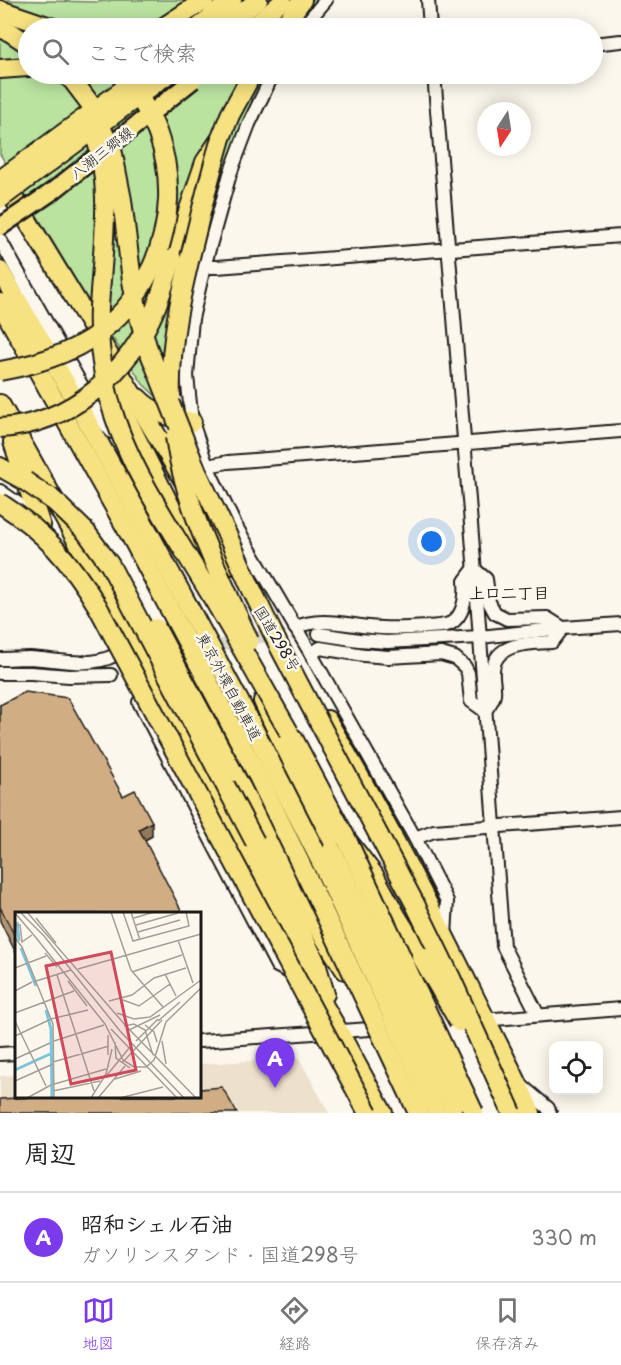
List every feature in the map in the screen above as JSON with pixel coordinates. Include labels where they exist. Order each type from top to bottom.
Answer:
[{"type":"highway","points":[[177,18],[205,0]]},
{"type":"highway","points":[[210,18],[232,0]]},
{"type":"highway","points":[[289,18],[302,0]]},
{"type":"highway","points":[[236,18],[256,2]]},
{"type":"highway","points":[[0,10],[23,18]]},
{"type":"highway","points":[[0,28],[18,38]]},
{"type":"highway","points":[[0,69],[18,68]]},
{"type":"highway","points":[[68,84],[95,136],[102,166],[105,218],[99,326],[104,377],[116,421],[128,453],[151,495],[290,732]]},
{"type":"highway","points":[[75,84],[92,106],[113,154],[138,313],[147,346],[198,474],[282,650],[451,978],[512,1113]]},
{"type":"highway","points":[[0,370],[18,368],[56,357],[94,336],[111,323],[128,305],[142,288],[151,271],[164,230],[167,209],[166,165],[156,126],[136,91],[129,84]]},
{"type":"highway","points":[[0,180],[130,84]]},
{"type":"highway","points":[[0,199],[155,84]]},
{"type":"highway","points":[[247,84],[230,115],[212,166],[177,313],[171,371],[173,422],[178,457],[196,518],[215,567],[457,1113]]},
{"type":"highway","points":[[2,416],[22,425],[39,421],[86,398],[100,388],[121,366],[139,341],[155,308],[205,162],[221,138]]},
{"type":"highway","name":"国道298号","points":[[0,175],[352,762],[445,937],[531,1113]]},
{"type":"highway","points":[[43,246],[58,286],[137,437],[474,1113]]},
{"type":"highway","name":"東京外環自動車道","points":[[0,271],[68,387],[321,906],[418,1113]]},
{"type":"highway","name":"東京外環自動車道","points":[[0,303],[245,712],[323,866],[437,1113]]},
{"type":"highway","points":[[124,383],[153,410],[166,416],[192,422]]},
{"type":"highway","points":[[2,416],[41,526]]},
{"type":"highway","points":[[2,416],[103,587],[310,982],[383,1113]]},
{"type":"highway","points":[[0,469],[49,496],[108,550],[170,652],[283,866],[331,948],[366,1001]]},
{"type":"highway","points":[[49,496],[86,532],[110,565],[316,963],[337,1028]]},
{"type":"highway","points":[[0,503],[27,522],[57,549],[81,579],[98,607],[368,1113]]},
{"type":"highway","points":[[339,845],[374,875],[472,1045],[505,1113]]},
{"type":"main road","points":[[262,18],[283,0]]},
{"type":"main road","name":"八潮三郷線","points":[[0,227],[53,191],[187,84]]},
{"type":"street","points":[[311,18],[326,0]]},
{"type":"street","points":[[428,0],[429,18]]},
{"type":"street","points":[[603,43],[621,41]]},
{"type":"street","points":[[268,84],[249,124],[230,174],[192,319],[187,376],[192,422],[207,466],[234,523],[415,838],[447,901],[445,937]]},
{"type":"street","points":[[435,84],[503,946],[538,1015]]},
{"type":"street","points":[[204,267],[621,236]]},
{"type":"street","points":[[0,240],[100,418],[112,432],[137,437]]},
{"type":"street","points":[[207,466],[228,462],[621,431]]},
{"type":"street","points":[[0,490],[23,507],[41,526],[80,585],[277,966],[310,982]]},
{"type":"street","points":[[295,628],[305,622],[383,628],[417,628],[450,624],[461,612],[465,581],[474,569]]},
{"type":"street","points":[[474,569],[486,579],[489,602],[495,613],[507,619],[547,618],[563,628]]},
{"type":"street","points":[[319,634],[387,642],[480,637],[621,624]]},
{"type":"street","points":[[485,711],[495,696],[493,668],[498,656],[507,649],[520,644],[552,642],[563,628]]},
{"type":"street","points":[[311,654],[320,648],[388,657],[441,654],[455,658],[468,673],[471,701],[485,711]]},
{"type":"street","points":[[0,659],[29,658],[90,662],[115,656]]},
{"type":"street","points":[[0,674],[111,675]]},
{"type":"street","points":[[415,838],[434,831],[621,817]]},
{"type":"street","points":[[201,1041],[337,1028],[486,1020],[621,1009]]},
{"type":"street","points":[[0,1054],[15,1053]]},
{"type":"street","points":[[518,1083],[548,1108],[550,1113]]},
{"type":"shaded area","points":[[299,1058],[329,1113],[0,1113],[0,1076],[15,1075],[15,1098],[201,1098],[201,1064]]},
{"type":"green space","points":[[0,0],[98,2],[114,0],[317,0],[304,18],[18,18],[18,84],[262,84],[237,136],[209,230],[183,373],[165,405],[143,384],[92,307],[0,154]]},
{"type":"building","points":[[25,692],[68,698],[123,796],[135,790],[152,822],[139,829],[182,912],[15,912],[15,936],[0,907],[0,705]]},
{"type":"building","points":[[222,1087],[237,1113],[0,1113],[0,1099],[201,1098],[201,1089]]},
{"type":"tunnel","points":[[168,661],[218,646],[270,635],[319,634]]},
{"type":"place","name":"昭和シェル石油","points":[[275,1088]]},
{"type":"district","name":"上口二丁目","points":[[509,592]]}]
